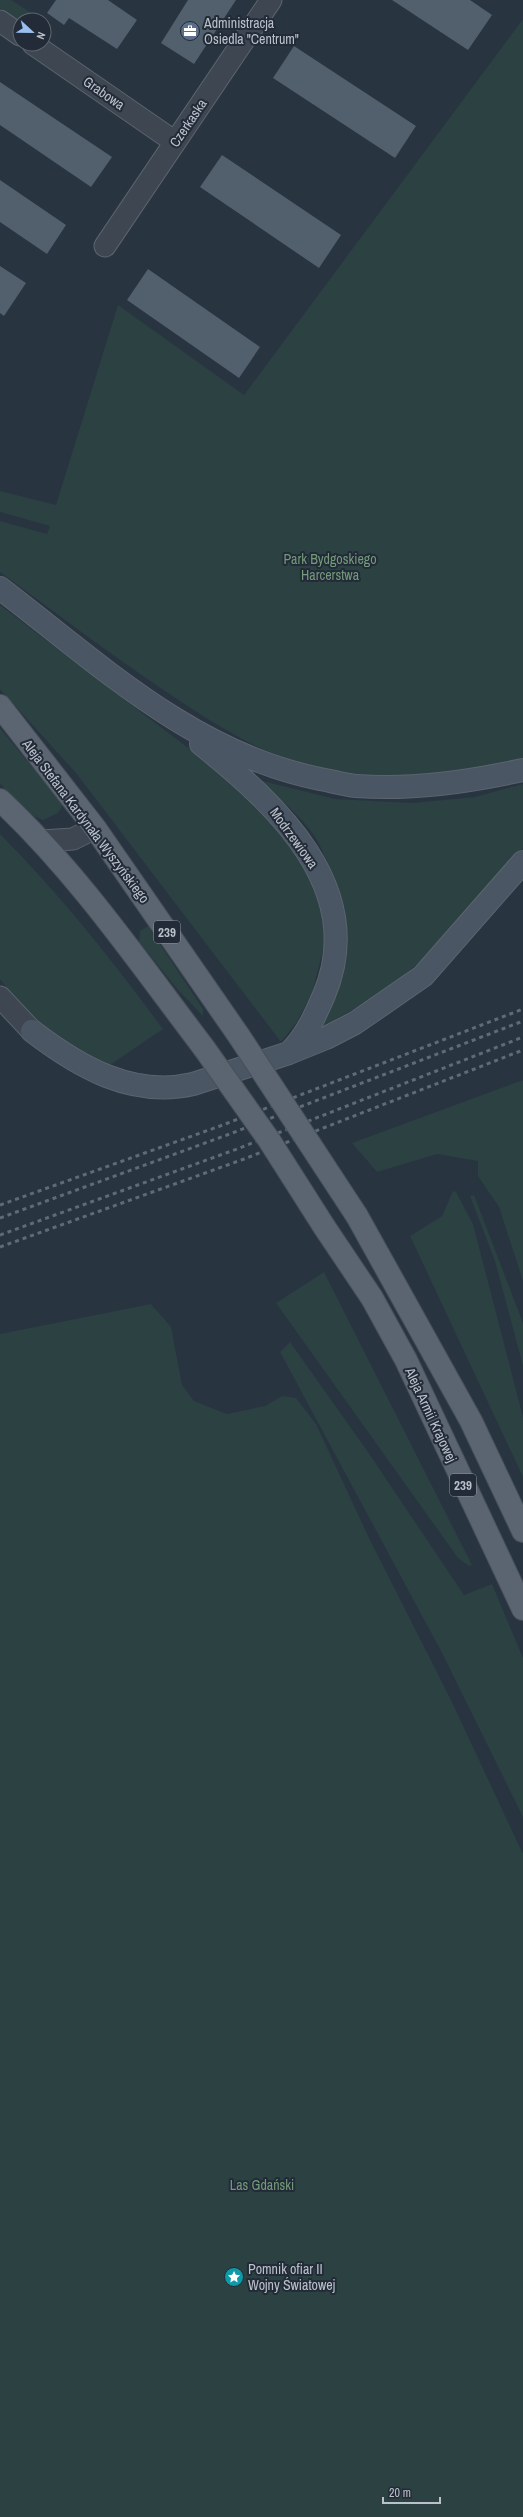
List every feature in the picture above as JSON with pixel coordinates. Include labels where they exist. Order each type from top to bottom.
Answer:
[{"type":"main road","name":"Aleja Stefana Kardynała Wyszyńskiego","points":[[0,706],[95,828],[239,1036],[357,1216]]},
{"type":"main road","name":"239","points":[[0,800],[41,841]]},
{"type":"main road","name":"Aleja Armii Krajowej","points":[[41,841],[113,929],[204,1048],[269,1140],[372,1298],[406,1360],[523,1609]]},
{"type":"main road","name":"Aleja Armii Krajowej","points":[[357,1216],[471,1421],[523,1531]]},
{"type":"street","name":"Czerkaska","points":[[105,246],[271,0]]},
{"type":"street","points":[[0,21],[12,29]]},
{"type":"street","name":"Grabowa","points":[[45,52],[175,142]]},
{"type":"street","points":[[0,588],[156,709],[216,743],[285,772],[355,786],[422,786],[468,782],[523,770]]},
{"type":"street","name":"Modrzewiowa","points":[[156,709],[261,794],[301,842],[327,892],[334,916],[335,940],[328,986],[313,1020],[300,1042],[289,1053]]},
{"type":"street","points":[[41,841],[73,839],[95,828]]},
{"type":"street","points":[[0,998],[32,1031],[60,1053],[97,1073],[117,1080],[154,1088],[177,1088],[193,1084],[289,1053],[326,1038],[356,1023],[423,976],[523,862]]},
{"type":"green space","points":[[0,0],[11,0],[30,12],[12,12],[12,16],[0,8]]},
{"type":"green space","name":"Park Bydgoskiego Harcerstwa","points":[[523,19],[523,758],[470,769],[411,775],[381,776],[324,770],[299,764],[266,751],[220,727],[110,653],[0,572],[0,521],[47,534],[50,526],[0,512],[0,491],[56,505],[118,305],[244,395]]},
{"type":"green space","points":[[0,605],[258,801],[305,861],[321,898],[326,939],[312,993],[297,1022],[281,1042],[76,773],[0,689]]},
{"type":"green space","points":[[0,728],[63,805],[58,813],[43,820],[34,816],[0,784]]},
{"type":"green space","points":[[259,780],[335,799],[412,803],[475,797],[523,784],[523,848],[486,895],[446,932],[422,960],[386,991],[318,1029],[342,968],[346,930],[344,911],[339,890],[322,850],[315,838],[295,813]]},
{"type":"green space","points":[[0,834],[65,904],[125,978],[163,1029],[110,1065],[78,1049],[49,1030],[23,1006],[0,979]]},
{"type":"green space","points":[[148,926],[203,1009],[203,1016],[178,990],[139,942],[140,931]]},
{"type":"green space","points":[[523,1080],[523,1281],[499,1207],[478,1176],[478,1161],[437,1154],[377,1172],[352,1143]]},
{"type":"green space","points":[[453,1191],[456,1192],[473,1224],[523,1417],[523,1477],[410,1236],[442,1216]]},
{"type":"green space","points":[[474,1195],[523,1323],[523,1366],[495,1261],[470,1196]]},
{"type":"green space","points":[[324,1272],[472,1565],[469,1566],[458,1558],[276,1303]]},
{"type":"green space","name":"Las Gdański","points":[[151,1304],[171,1327],[182,1385],[194,1401],[227,1414],[265,1406],[282,1396],[296,1398],[316,1424],[370,1540],[451,1700],[523,1854],[523,2517],[0,2517],[0,1334]]},
{"type":"green space","points":[[290,1342],[368,1452],[464,1595],[492,1584],[523,1658],[523,1817],[441,1651],[280,1352]]},
{"type":"building","points":[[56,0],[108,0],[137,20],[117,49],[69,18],[64,25],[52,17],[52,12],[48,12]]},
{"type":"building","points":[[188,0],[236,0],[194,64],[161,43]]},
{"type":"building","points":[[392,0],[470,0],[492,15],[468,50]]},
{"type":"building","points":[[294,46],[416,126],[395,158],[273,78]]},
{"type":"building","points":[[0,82],[112,157],[91,187],[0,125]]},
{"type":"building","points":[[222,155],[341,235],[319,268],[200,187]]},
{"type":"building","points":[[0,180],[66,225],[47,254],[0,222]]},
{"type":"building","points":[[0,266],[26,283],[4,316],[0,313]]},
{"type":"building","points":[[148,269],[260,347],[239,378],[127,300]]},
{"type":"railway","points":[[0,1205],[220,1126],[523,1009]]},
{"type":"railway","points":[[0,1218],[227,1135],[523,1021]]},
{"type":"railway","points":[[0,1235],[237,1149],[523,1037]]},
{"type":"railway","points":[[0,1247],[244,1159],[523,1050]]},
{"type":"place","name":"Administracja Osiedla \"Centrum\"","points":[[190,31]]},
{"type":"place","name":"Pomnik ofiar II Wojny Światowej","points":[[234,2277]]}]
